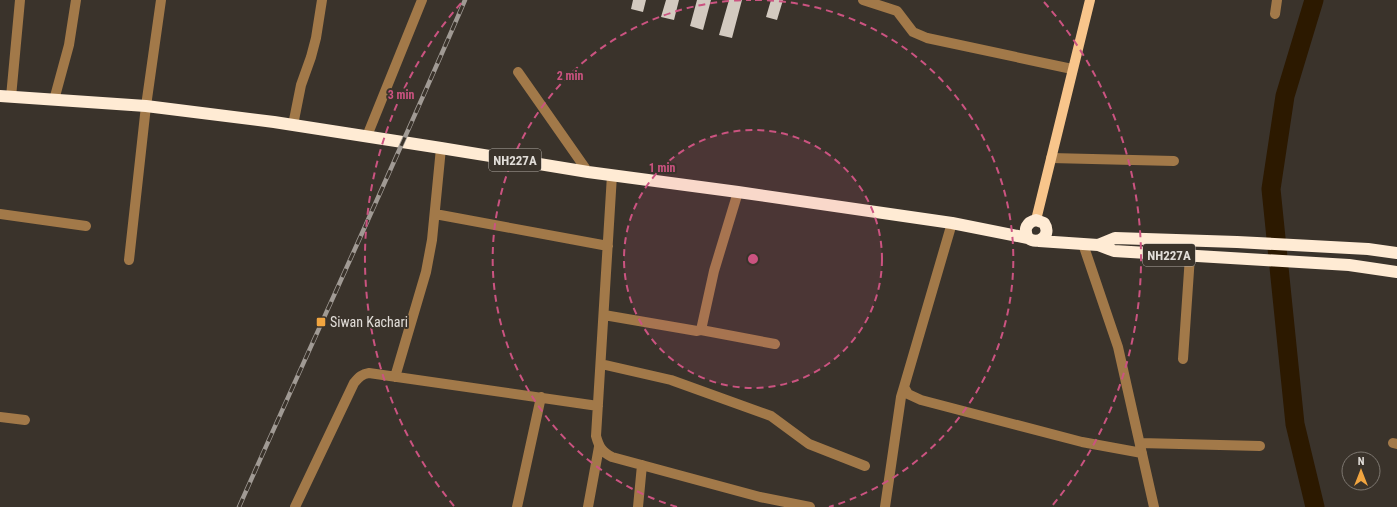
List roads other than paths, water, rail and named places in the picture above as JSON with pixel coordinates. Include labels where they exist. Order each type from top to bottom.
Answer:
[{"type":"highway","name":"NH227A","points":[[6,96],[146,106],[293,125],[588,172],[952,223],[1034,239],[1098,245],[1114,251],[1349,265],[1397,272]]},
{"type":"highway","points":[[1036,220],[1044,223],[1047,231],[1043,239],[1034,239],[1025,231],[1030,222],[1036,220]]},
{"type":"highway","name":"NH227A","points":[[1098,245],[1115,238],[1237,242],[1368,249],[1397,253]]},
{"type":"main road","points":[[1036,220],[1090,0]]},
{"type":"street","points":[[6,96],[20,0]]},
{"type":"street","points":[[54,100],[68,45],[76,0]]},
{"type":"street","points":[[130,260],[146,106],[162,0]]},
{"type":"street","points":[[293,125],[301,85],[315,42],[322,0]]},
{"type":"street","points":[[367,136],[422,0]]},
{"type":"street","points":[[863,0],[897,11],[913,32],[927,38],[1072,69]]},
{"type":"street","points":[[1275,14],[1277,0]]},
{"type":"street","points":[[518,72],[588,172]]},
{"type":"street","points":[[395,377],[426,272],[432,240],[441,148]]},
{"type":"street","points":[[1051,158],[1174,161]]},
{"type":"street","points":[[588,507],[599,447],[596,436],[612,175]]},
{"type":"street","points":[[701,330],[714,271],[738,192]]},
{"type":"street","points":[[0,214],[86,226]]},
{"type":"street","points":[[435,214],[608,246]]},
{"type":"street","points":[[885,507],[901,397],[952,223]]},
{"type":"street","points":[[1083,244],[1118,347],[1154,507]]},
{"type":"street","points":[[1183,359],[1190,256]]},
{"type":"street","points":[[604,315],[697,332],[701,330],[775,344]]},
{"type":"street","points":[[601,364],[672,380],[771,416],[815,447],[865,466]]},
{"type":"street","points":[[295,507],[354,383],[359,376],[369,373],[598,406]]},
{"type":"street","points":[[904,387],[908,394],[921,400],[1082,442],[1141,448],[1260,446]]},
{"type":"street","points":[[517,507],[540,398]]},
{"type":"street","points":[[0,417],[25,420]]},
{"type":"street","points":[[599,447],[606,454],[612,457],[794,506],[810,507]]},
{"type":"street","points":[[638,507],[642,465]]},
{"type":"waterway","points":[[1314,0],[1285,96],[1271,189],[1295,424],[1315,507]]},
{"type":"railway","points":[[239,507],[465,0]]},
{"type":"place","name":"Siwan Kachari","points":[[321,322]]}]
